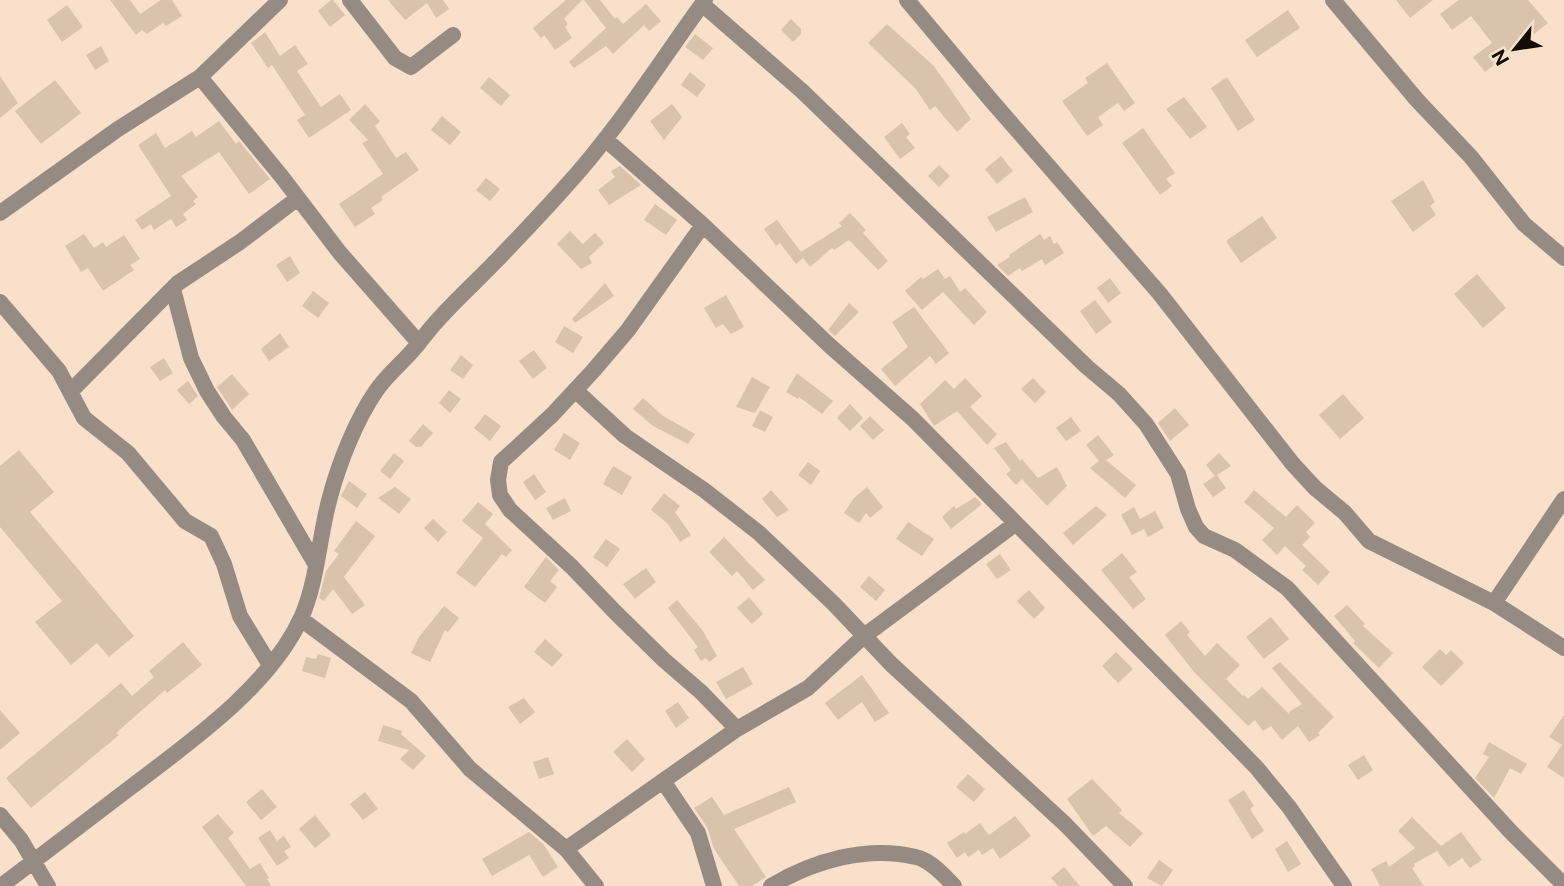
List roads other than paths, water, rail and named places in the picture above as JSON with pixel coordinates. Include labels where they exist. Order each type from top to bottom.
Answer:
[{"type":"street","points":[[0,213],[118,129],[200,77],[281,0]]},
{"type":"street","points":[[350,0],[395,58],[411,67],[453,35]]},
{"type":"street","points":[[907,0],[1160,294],[1292,463],[1315,488],[1345,513],[1369,541],[1494,603],[1564,648]]},
{"type":"street","points":[[1333,0],[1417,100],[1471,157],[1524,224],[1564,258]]},
{"type":"street","points":[[1,886],[181,749],[241,699],[270,665],[300,619],[316,565],[330,498],[349,444],[376,390],[419,344],[430,327],[568,185],[605,139],[704,2],[802,92],[1087,368],[1119,394],[1146,424],[1178,474],[1188,509],[1196,527],[1204,536],[1236,550],[1287,588],[1511,832],[1564,885]]},
{"type":"street","points":[[200,77],[340,253],[419,344]]},
{"type":"street","points":[[605,139],[703,225],[829,345],[913,419],[1256,767],[1289,807],[1344,886]]},
{"type":"street","points":[[70,392],[173,289],[298,198]]},
{"type":"street","points":[[703,225],[628,330],[552,415],[501,462],[498,480],[500,495],[510,510],[737,729]]},
{"type":"street","points":[[173,289],[191,358],[207,391],[243,440],[316,565]]},
{"type":"street","points":[[0,302],[59,371],[84,418],[128,453],[185,521],[211,536],[224,564],[240,616],[270,665]]},
{"type":"street","points":[[575,390],[625,436],[704,490],[759,533],[969,738],[1065,824],[1125,886]]},
{"type":"street","points":[[1494,603],[1564,499]]},
{"type":"street","points":[[566,849],[737,729],[808,688],[864,636],[1015,524]]},
{"type":"street","points":[[300,619],[411,701],[470,769],[566,849],[596,886]]},
{"type":"street","points":[[663,780],[698,833],[714,886]]},
{"type":"street","points":[[0,815],[21,840],[48,886]]},
{"type":"street","points":[[771,886],[799,879],[844,856],[877,852],[918,857],[942,873],[954,886]]}]
